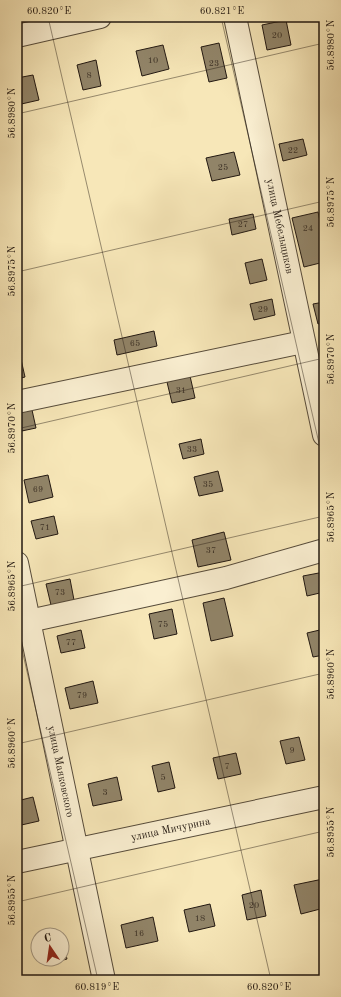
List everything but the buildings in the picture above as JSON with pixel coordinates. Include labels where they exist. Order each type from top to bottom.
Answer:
[{"type":"street","points":[[17,36],[100,17]]},
{"type":"street","name":"улица Мебельщиков","points":[[234,17],[324,436]]},
{"type":"street","points":[[17,402],[303,342]]},
{"type":"street","points":[[29,621],[226,578],[324,550]]},
{"type":"street","name":"улица Маяковского","points":[[17,563],[104,980]]},
{"type":"street","name":"улица Мичурина","points":[[17,862],[324,797]]}]
